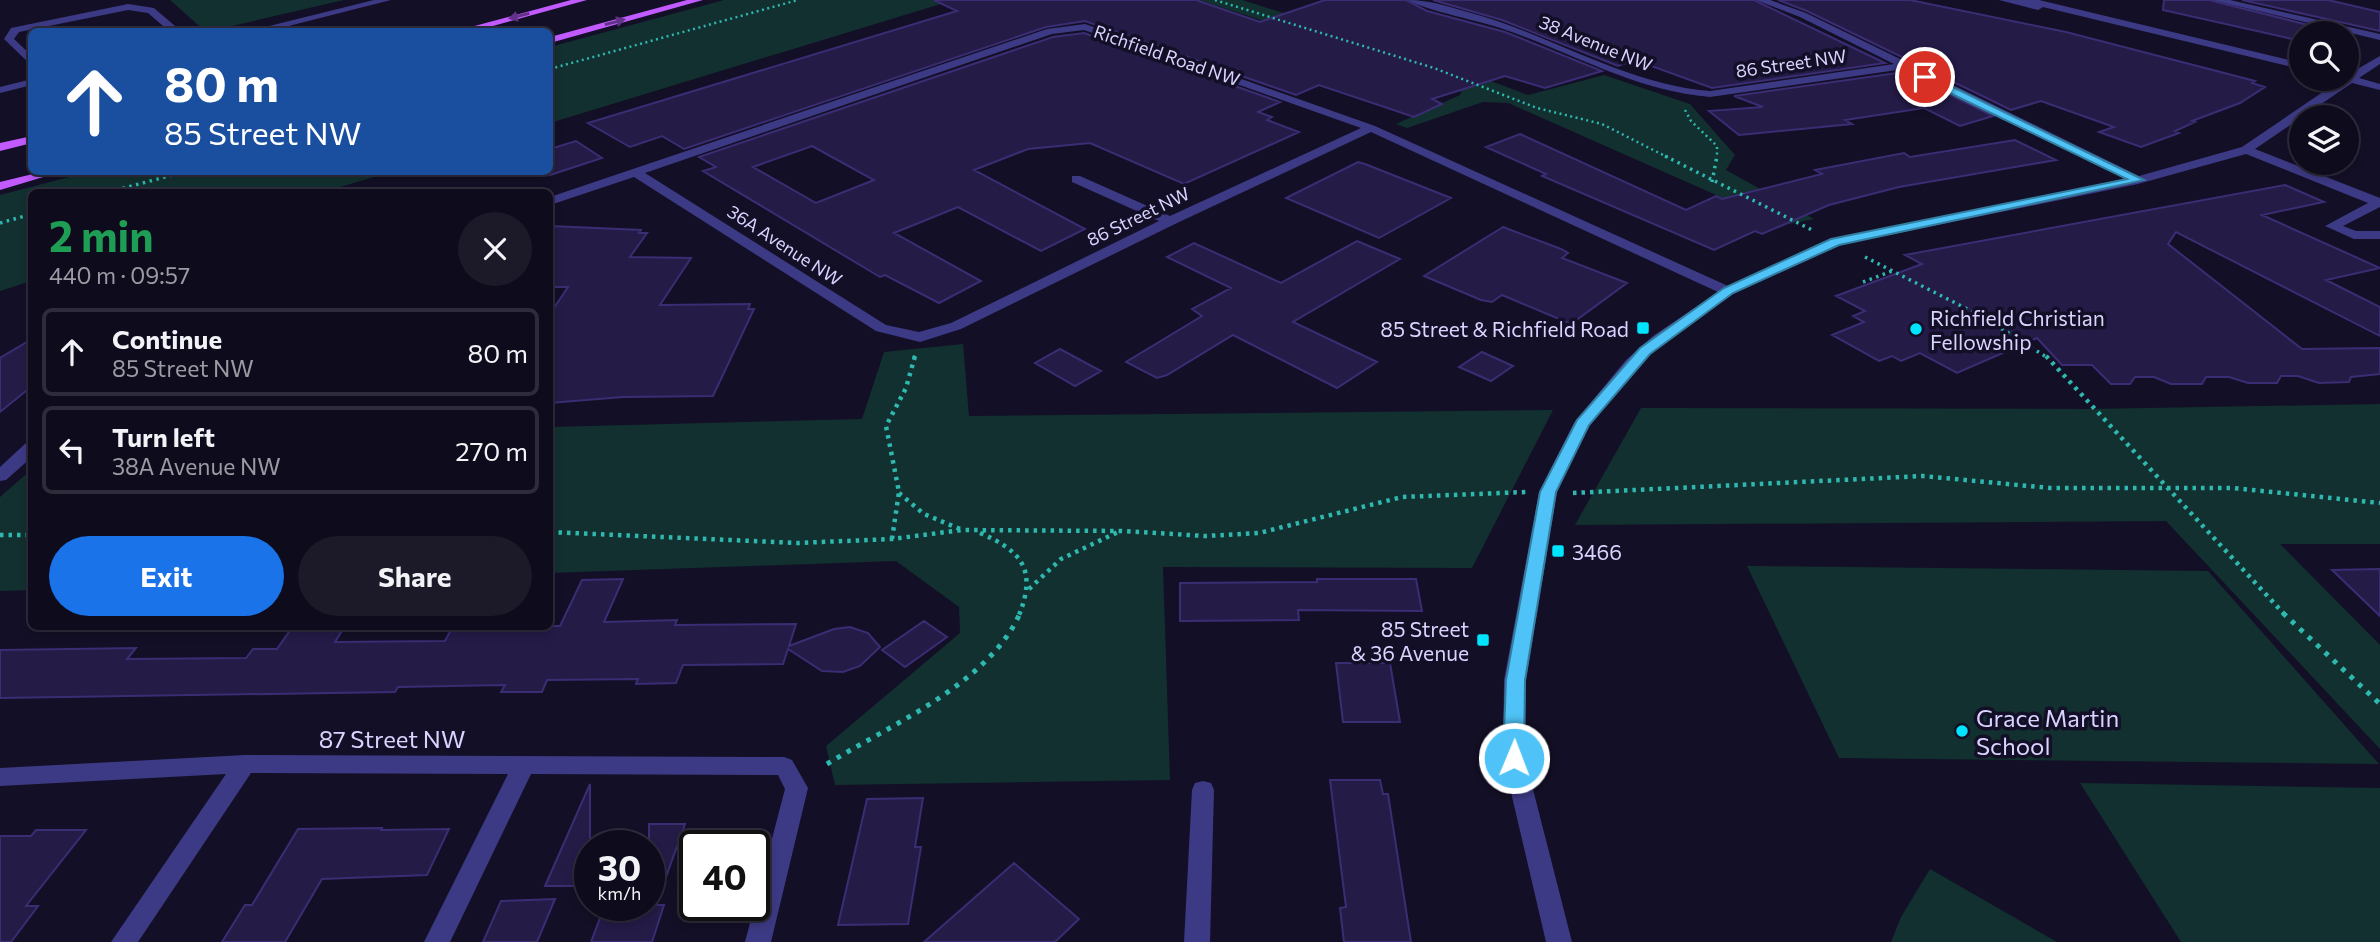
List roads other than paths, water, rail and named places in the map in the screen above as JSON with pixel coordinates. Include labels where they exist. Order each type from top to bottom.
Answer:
[{"type":"main road","points":[[473,28],[582,0]]},
{"type":"main road","points":[[553,39],[698,0]]},
{"type":"main road","points":[[0,140],[28,137]]},
{"type":"main road","points":[[0,147],[28,138]]},
{"type":"main road","points":[[0,186],[42,175]]},
{"type":"street","points":[[267,28],[386,0]]},
{"type":"street","name":"38 Avenue NW","points":[[1413,0],[1501,25],[1685,97]]},
{"type":"street","points":[[1762,0],[1803,15],[2138,180]]},
{"type":"street","points":[[2004,0],[2203,42]]},
{"type":"street","points":[[2027,0],[2289,63]]},
{"type":"street","points":[[2217,0],[2380,37]]},
{"type":"street","points":[[28,59],[9,39],[15,30],[128,7],[150,10],[172,28]]},
{"type":"street","name":"Richfield Road NW","points":[[553,200],[1051,31],[1075,27],[1094,28],[1371,128],[1728,290]]},
{"type":"street","points":[[2359,71],[2380,59]]},
{"type":"street","name":"86 Street NW","points":[[1685,97],[1902,66]]},
{"type":"street","points":[[2359,81],[2380,87]]},
{"type":"street","points":[[0,90],[28,83]]},
{"type":"street","points":[[1559,942],[1514,758],[1515,680],[1548,492],[1583,424],[1632,363],[1658,339],[1728,290],[1836,242],[2138,180],[2246,149],[2329,91]]},
{"type":"street","name":"86 Street NW","points":[[918,342],[1371,128]]},
{"type":"street","points":[[2246,149],[2377,200]]},
{"type":"street","name":"36A Avenue NW","points":[[635,172],[881,328],[918,342]]},
{"type":"street","points":[[1076,179],[1170,221]]},
{"type":"street","points":[[2377,200],[2332,226],[2354,236],[2380,234]]},
{"type":"street","points":[[0,476],[28,451]]},
{"type":"street","points":[[124,942],[245,764]]},
{"type":"street","name":"87 Street NW","points":[[0,777],[245,764],[784,766],[797,788],[758,942]]},
{"type":"street","points":[[437,942],[524,765]]},
{"type":"street","points":[[1197,942],[1203,790]]},
{"type":"place","name":"85 Street & Richfield Road","points":[[1643,328]]},
{"type":"place","name":"Richfield Christian Fellowship","points":[[1916,329]]},
{"type":"place","name":"3466","points":[[1558,551]]},
{"type":"place","name":"85 Street & 36 Avenue","points":[[1483,640]]},
{"type":"place","name":"Grace Martin School","points":[[1962,731]]}]
